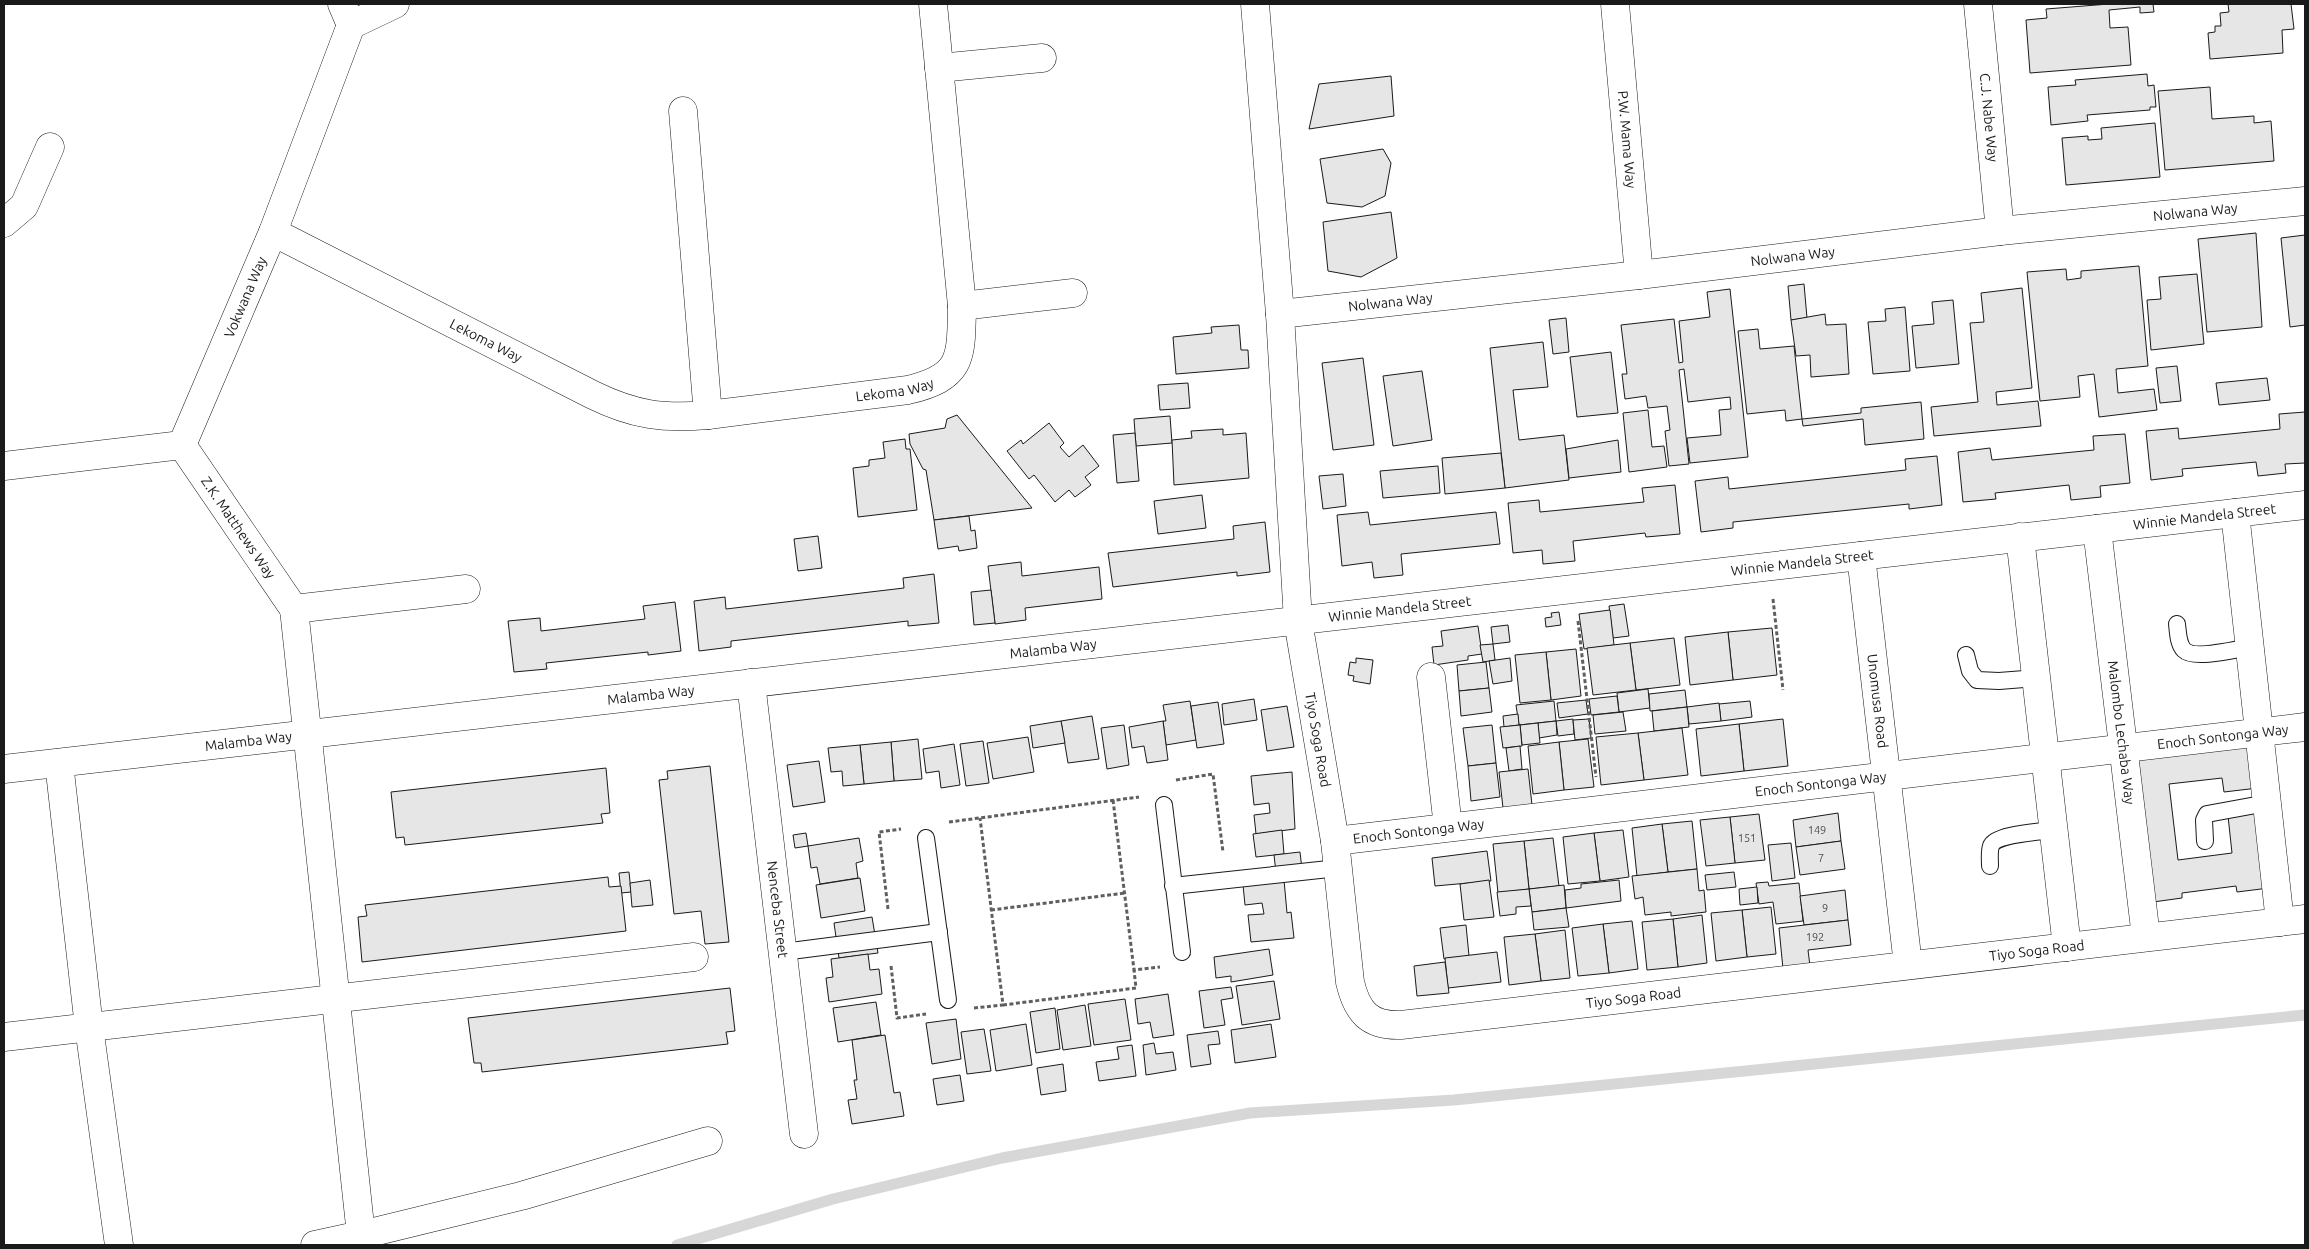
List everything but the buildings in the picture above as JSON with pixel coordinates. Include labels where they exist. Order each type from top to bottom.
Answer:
[{"type":"street","name":"Vokwana Way","points":[[182,445],[273,232],[347,14],[395,4]]},
{"type":"street","name":"Lekoma Way","points":[[273,232],[613,405],[635,412],[678,418],[908,390],[937,382],[955,364],[960,352],[962,306],[933,4]]},
{"type":"street","points":[[1255,4],[1280,314],[1298,621]]},
{"type":"street","name":"P.W. Mama Way","points":[[1615,4],[1639,275]]},
{"type":"street","name":"C.J. Nabe Way","points":[[1978,4],[2000,231]]},
{"type":"street","points":[[939,68],[1042,58]]},
{"type":"street","points":[[683,111],[708,415]]},
{"type":"street","points":[[4,223],[24,206],[50,147]]},
{"type":"street","name":"Nolwana Way","points":[[1280,314],[1639,275],[2000,231],[2305,201]]},
{"type":"street","points":[[962,306],[1073,292]]},
{"type":"street","points":[[4,466],[182,445]]},
{"type":"street","name":"Z.K. Matthews Way","points":[[182,445],[294,609],[309,734],[361,1235]]},
{"type":"street","name":"Winnie Mandela Street","points":[[1298,621],[2305,505]]},
{"type":"street","points":[[2235,513],[2267,803],[2293,920]]},
{"type":"street","name":"Malombo Lechaba Way","points":[[2097,529],[2146,937]]},
{"type":"street","points":[[2020,537],[2052,830],[2067,947]]},
{"type":"street","name":"Unomusa Road","points":[[1861,556],[1908,965]]},
{"type":"street","points":[[294,609],[466,589]]},
{"type":"street","name":"Malamba Way","points":[[4,769],[1298,621]]},
{"type":"street","name":"Tiyo Soga Road","points":[[1298,621],[1335,841],[1350,982],[1355,1003],[1368,1018],[1384,1025],[2293,920]]},
{"type":"street","points":[[1431,677],[1448,827]]},
{"type":"street","name":"Nenceba Street","points":[[751,683],[804,1134]]},
{"type":"street","name":"Enoch Sontonga Way","points":[[1335,841],[2305,726]]},
{"type":"street","points":[[59,763],[90,1027],[119,1245]]},
{"type":"street","points":[[4,1037],[694,957]]},
{"type":"street","points":[[315,1245],[521,1196],[708,1141]]},
{"type":"lane","points":[[2176,624],[2180,642],[2185,651],[2190,653],[2214,653],[2250,647]]},
{"type":"lane","points":[[1966,655],[1970,671],[1977,680],[1999,681],[2036,678]]},
{"type":"lane","points":[[2205,841],[2204,820],[2207,814],[2267,803]]},
{"type":"lane","points":[[1164,806],[1182,952]]},
{"type":"lane","points":[[1990,866],[1991,846],[1994,841],[2014,835],[2052,830]]},
{"type":"lane","points":[[926,838],[948,1000]]},
{"type":"lane","points":[[1174,886],[1338,868]]},
{"type":"lane","points":[[783,952],[939,932]]},
{"type":"path","points":[[1770,566],[1783,690]]},
{"type":"path","points":[[1574,588],[1600,810]]},
{"type":"path","points":[[1170,783],[1178,778],[1213,774],[1224,861]]},
{"type":"path","points":[[943,823],[1146,796]]},
{"type":"path","points":[[1002,1005],[1136,988],[1113,800]]},
{"type":"path","points":[[888,909],[879,832],[906,828]]},
{"type":"path","points":[[991,910],[1125,893]]},
{"type":"path","points":[[1134,970],[1161,967]]},
{"type":"waterway","points":[[677,1245],[833,1199],[1002,1158],[1250,1113],[1454,1100],[2305,1015]]}]
